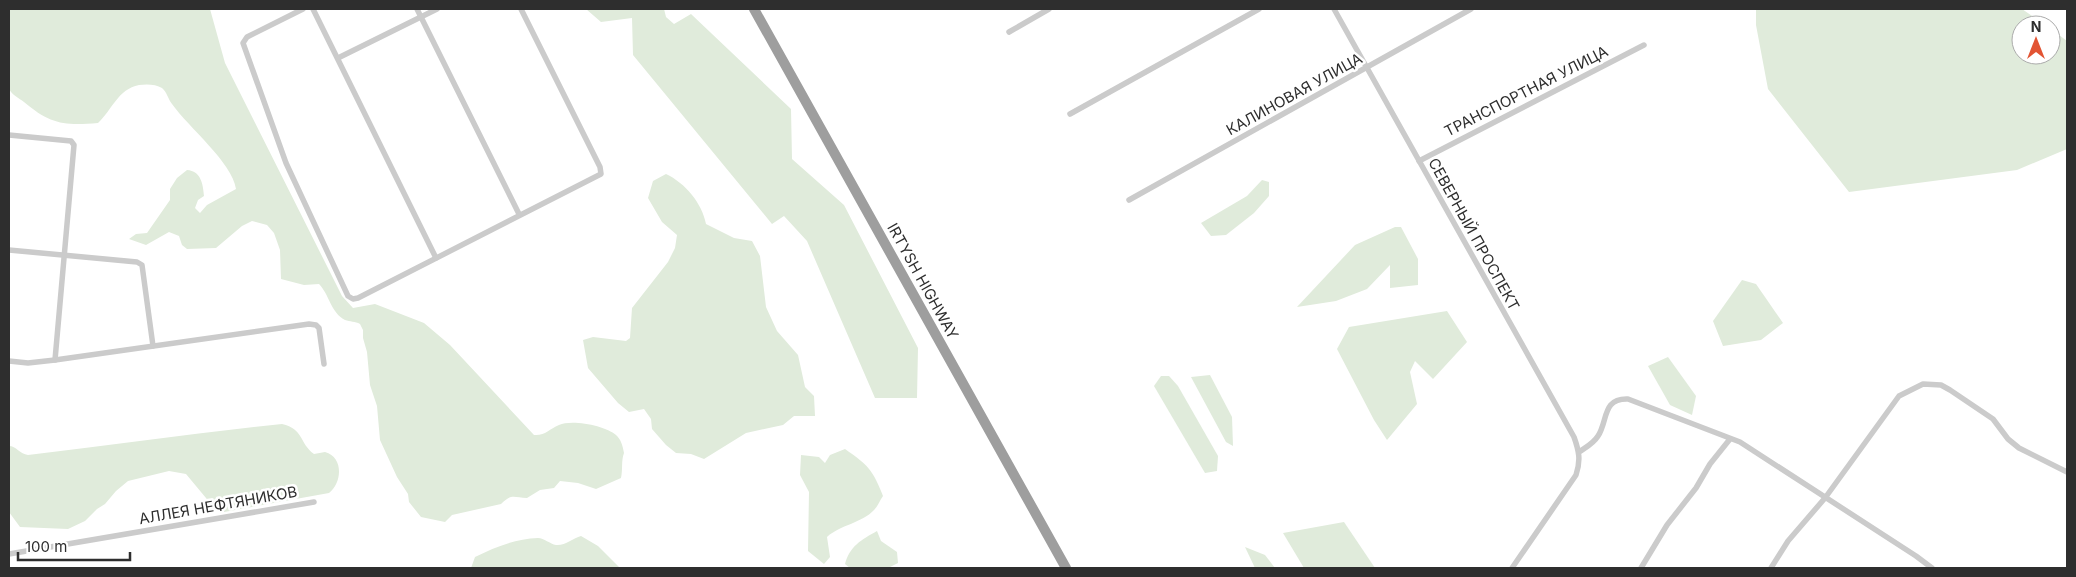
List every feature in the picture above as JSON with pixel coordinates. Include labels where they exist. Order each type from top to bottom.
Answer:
[{"type":"highway","name":"IRTYSH HIGHWAY","points":[[754,9],[1066,568]]},
{"type":"street","points":[[304,9],[247,37],[243,43],[286,163],[348,296],[353,299],[601,174],[600,167],[521,9]]},
{"type":"street","points":[[313,9],[436,258]]},
{"type":"street","points":[[417,9],[519,214]]},
{"type":"street","points":[[338,58],[437,9]]},
{"type":"street","points":[[1009,32],[1049,9]]},
{"type":"street","points":[[1070,114],[1259,9]]},
{"type":"street","name":"СЕВЕРНЫЙ ПРОСПЕКТ","points":[[1334,9],[1574,437],[1579,452],[1580,462],[1576,475],[1512,568]]},
{"type":"street","name":"КАЛИНОВАЯ УЛИЦА","points":[[1129,200],[1471,9]]},
{"type":"street","name":"ТРАНСПОРТНАЯ УЛИЦА","points":[[1419,160],[1644,45]]},
{"type":"street","points":[[9,135],[71,142],[74,145],[55,360]]},
{"type":"street","points":[[9,250],[142,264],[153,346]]},
{"type":"street","points":[[9,361],[28,363],[55,360],[309,324],[316,325],[319,328],[324,364]]},
{"type":"street","points":[[1771,568],[1788,541],[1825,498],[1898,396],[1923,384],[1941,385],[1950,390],[1993,419],[2008,439],[2019,448],[2067,472]]},
{"type":"street","points":[[1579,452],[1593,443],[1600,434],[1610,404],[1620,399],[1636,402],[1740,442],[1932,568]]},
{"type":"street","points":[[1641,568],[1667,525],[1696,488],[1710,464],[1730,439]]},
{"type":"street","name":"АЛЛЕЯ НЕФТЯНИКОВ","points":[[9,554],[314,502]]},
{"type":"green space","points":[[9,9],[210,9],[225,63],[342,296],[353,308],[375,304],[424,323],[450,345],[534,435],[544,433],[565,423],[580,423],[605,429],[616,435],[624,451],[621,478],[596,489],[578,483],[560,481],[554,488],[540,490],[527,498],[511,497],[501,504],[452,515],[445,522],[421,517],[409,502],[408,494],[397,477],[380,440],[377,406],[370,385],[367,352],[360,324],[340,317],[319,284],[304,285],[281,279],[280,250],[274,233],[267,225],[252,221],[242,226],[216,248],[187,249],[182,245],[179,236],[169,232],[146,245],[129,239],[136,234],[147,233],[170,200],[170,189],[177,178],[187,170],[195,173],[202,183],[204,196],[198,200],[195,208],[200,213],[207,205],[236,189],[233,179],[209,145],[179,113],[165,91],[160,87],[145,84],[132,87],[120,95],[98,123],[76,124],[58,122],[33,109],[9,89]]},
{"type":"green space","points":[[586,9],[664,9],[666,17],[674,24],[691,14],[791,109],[792,159],[844,205],[918,348],[917,398],[875,398],[807,241],[784,216],[772,224],[633,55],[632,18],[601,22]]},
{"type":"green space","points":[[1756,9],[2022,9],[2031,15],[2011,15],[2011,65],[2061,65],[2061,36],[2067,41],[2067,149],[2017,170],[1849,192],[1768,89],[1756,25]]},
{"type":"green space","points":[[666,174],[686,188],[697,201],[706,224],[734,238],[752,241],[760,256],[766,307],[777,331],[798,355],[805,387],[814,396],[815,416],[794,416],[783,425],[746,433],[704,459],[691,454],[676,453],[652,429],[651,419],[644,409],[629,412],[618,403],[588,368],[583,340],[593,337],[626,341],[630,338],[632,308],[668,262],[675,248],[677,235],[662,222],[648,198],[653,181]]},
{"type":"green space","points":[[1262,180],[1269,182],[1269,196],[1254,213],[1226,235],[1211,236],[1201,223],[1247,196]]},
{"type":"green space","points":[[1395,227],[1401,227],[1418,259],[1418,285],[1390,288],[1390,265],[1367,289],[1336,301],[1297,307],[1355,245]]},
{"type":"green space","points":[[1742,280],[1756,284],[1783,323],[1761,340],[1723,346],[1713,321]]},
{"type":"green space","points":[[1447,311],[1467,342],[1433,379],[1415,361],[1410,372],[1417,404],[1387,440],[1374,420],[1337,349],[1349,327]]},
{"type":"green space","points":[[1668,357],[1696,396],[1692,415],[1670,405],[1648,366]]},
{"type":"green space","points":[[1210,375],[1232,417],[1233,446],[1226,442],[1191,377]]},
{"type":"green space","points":[[1161,376],[1169,376],[1178,386],[1218,456],[1217,471],[1205,473],[1154,386]]},
{"type":"green space","points":[[282,424],[294,429],[314,454],[325,452],[335,459],[339,471],[337,483],[329,493],[224,512],[216,510],[186,474],[169,471],[128,481],[85,521],[68,529],[20,527],[9,512],[9,446],[28,455]]},
{"type":"green space","points":[[845,449],[869,469],[883,496],[869,514],[827,537],[830,557],[824,564],[808,551],[809,492],[800,475],[801,455],[819,457],[825,463],[830,455]]},
{"type":"green space","points":[[1344,522],[1375,568],[1304,568],[1283,533]]},
{"type":"green space","points":[[877,531],[881,541],[897,552],[898,563],[888,568],[850,568],[845,564],[853,548]]},
{"type":"green space","points":[[581,536],[598,546],[620,568],[471,568],[475,557],[513,542],[538,538],[559,545]]},
{"type":"green space","points":[[1245,547],[1265,555],[1275,568],[1255,568]]}]
